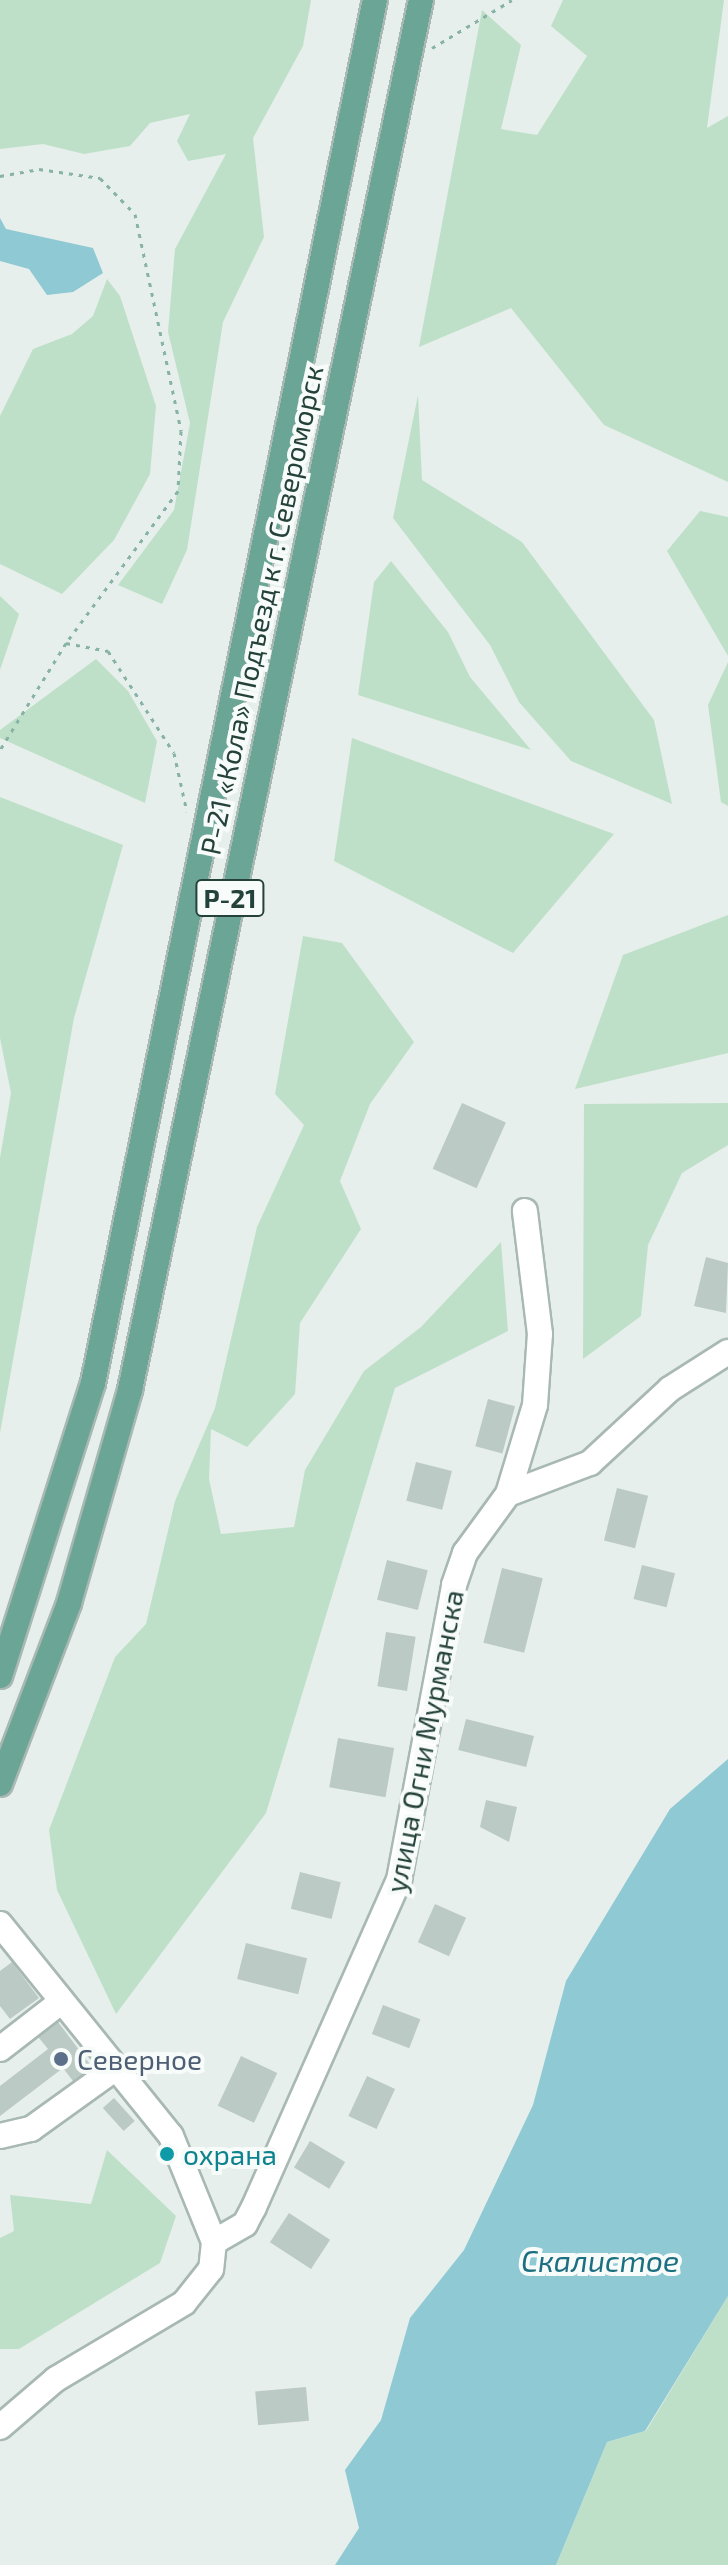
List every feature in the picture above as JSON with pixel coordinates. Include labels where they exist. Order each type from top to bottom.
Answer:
[{"type":"main road","name":"Р-21 «Кола» Подъезд к г. Североморск","points":[[0,1676],[93,1383],[375,0]]},
{"type":"main road","name":"Р-21 «Кола» Подъезд к г. Североморск","points":[[0,1784],[69,1603],[130,1390],[421,0]]},
{"type":"street","points":[[508,1494],[541,1372],[525,1211]]},
{"type":"street","points":[[508,1494],[590,1463],[670,1389],[728,1352]]},
{"type":"street","name":"улица Огни Мурманска","points":[[214,2242],[245,2224],[382,1930],[412,1830],[454,1585],[465,1553],[508,1494]]},
{"type":"street","points":[[0,2427],[56,2379],[184,2303],[211,2269],[214,2242],[171,2136],[62,2001],[2,1933]]},
{"type":"street","points":[[0,2049],[62,2001]]},
{"type":"street","points":[[0,2136],[31,2129],[116,2068]]},
{"type":"path","points":[[408,62],[512,0]]},
{"type":"path","points":[[0,176],[39,169],[100,178],[135,214],[181,431],[178,491],[66,643],[0,750]]},
{"type":"path","points":[[66,643],[108,651],[174,753],[189,824]]},
{"type":"green space","points":[[0,0],[311,0],[303,46],[253,138],[264,237],[223,322],[187,550],[162,604],[118,585],[174,510],[190,423],[168,332],[175,249],[226,154],[188,161],[177,141],[190,114],[150,123],[130,146],[84,154],[43,144],[0,149]]},
{"type":"green space","points":[[563,0],[724,0],[707,128],[728,116],[728,482],[604,425],[511,308],[419,347],[482,10],[521,45],[501,129],[537,135],[587,56],[551,26]]},
{"type":"green space","points":[[107,279],[120,296],[156,406],[150,474],[114,540],[62,594],[0,564],[0,416],[33,349],[72,334],[93,316]]},
{"type":"green space","points":[[418,395],[422,480],[522,542],[654,720],[672,804],[571,761],[519,702],[490,645],[393,518]]},
{"type":"green space","points":[[700,511],[728,517],[728,656],[667,551]]},
{"type":"green space","points":[[391,561],[448,632],[470,677],[531,750],[358,695],[374,582]]},
{"type":"green space","points":[[0,596],[19,614],[0,670]]},
{"type":"green space","points":[[96,659],[128,691],[157,741],[145,803],[0,738],[0,730]]},
{"type":"green space","points":[[728,662],[728,806],[721,802],[708,705]]},
{"type":"green space","points":[[352,738],[614,834],[513,953],[334,861]]},
{"type":"green space","points":[[0,797],[123,845],[74,1018],[0,1433],[0,1158],[11,1093],[0,1038]]},
{"type":"green space","points":[[728,915],[728,1053],[575,1089],[623,955]]},
{"type":"green space","points":[[303,936],[342,943],[414,1042],[370,1104],[340,1181],[361,1229],[300,1323],[295,1394],[247,1447],[211,1429],[209,1479],[221,1534],[294,1527],[305,1470],[364,1371],[421,1327],[501,1242],[508,1331],[395,1388],[266,1813],[116,2014],[57,1890],[49,1830],[115,1657],[146,1624],[175,1501],[215,1408],[257,1227],[304,1125],[275,1094]]},
{"type":"green space","points":[[728,1103],[728,1145],[682,1173],[648,1245],[641,1316],[583,1359],[584,1104]]},
{"type":"green space","points":[[107,2150],[176,2216],[160,2263],[19,2349],[0,2349],[0,2238],[14,2231],[10,2195],[91,2204]]},
{"type":"green space","points":[[728,2296],[728,2565],[556,2565],[607,2442],[646,2431]]},
{"type":"water","points":[[0,218],[6,229],[93,248],[103,273],[73,292],[47,295],[29,269],[0,261]]},
{"type":"water","name":"Скалистое","points":[[728,1759],[728,2296],[645,2431],[607,2442],[556,2565],[335,2565],[359,2528],[345,2470],[381,2420],[410,2318],[464,2250],[533,2105],[566,1981],[670,1809]]},
{"type":"building","points":[[462,1103],[506,1123],[477,1188],[433,1169]]},
{"type":"building","points":[[706,1257],[728,1263],[726,1313],[694,1306]]},
{"type":"building","points":[[488,1399],[515,1406],[502,1454],[475,1446]]},
{"type":"building","points":[[416,1462],[452,1471],[442,1510],[406,1501]]},
{"type":"building","points":[[617,1488],[648,1496],[635,1548],[604,1540]]},
{"type":"building","points":[[387,1560],[428,1570],[418,1610],[377,1600]]},
{"type":"building","points":[[642,1565],[675,1573],[667,1607],[634,1599]]},
{"type":"building","points":[[502,1568],[543,1578],[524,1653],[483,1643]]},
{"type":"building","points":[[386,1632],[416,1637],[407,1691],[377,1686]]},
{"type":"building","points":[[466,1719],[534,1736],[526,1767],[458,1750]]},
{"type":"building","points":[[338,1738],[394,1748],[385,1797],[329,1787]]},
{"type":"building","points":[[486,1800],[517,1807],[509,1842],[480,1827]]},
{"type":"building","points":[[300,1872],[341,1882],[332,1919],[291,1909]]},
{"type":"building","points":[[435,1904],[466,1918],[449,1956],[418,1942]]},
{"type":"building","points":[[246,1943],[307,1958],[298,1994],[237,1979]]},
{"type":"building","points":[[12,1962],[39,1998],[10,2019],[0,2006],[0,1971]]},
{"type":"building","points":[[383,2005],[420,2019],[409,2048],[372,2034]]},
{"type":"building","name":"Северное","points":[[55,2018],[95,2071],[76,2085],[63,2068],[0,2116],[0,2086],[48,2049],[35,2033]]},
{"type":"building","points":[[241,2056],[277,2073],[254,2123],[218,2106]]},
{"type":"building","points":[[367,2076],[395,2089],[377,2129],[348,2116]]},
{"type":"building","points":[[114,2098],[135,2121],[124,2131],[103,2108]]},
{"type":"building","points":[[310,2141],[345,2162],[329,2189],[294,2168]]},
{"type":"building","points":[[289,2213],[330,2240],[311,2269],[270,2242]]},
{"type":"building","points":[[306,2387],[309,2421],[258,2425],[255,2391]]},
{"type":"place","name":"Северное","points":[[61,2059]]},
{"type":"place","name":"охрана","points":[[167,2154]]}]
